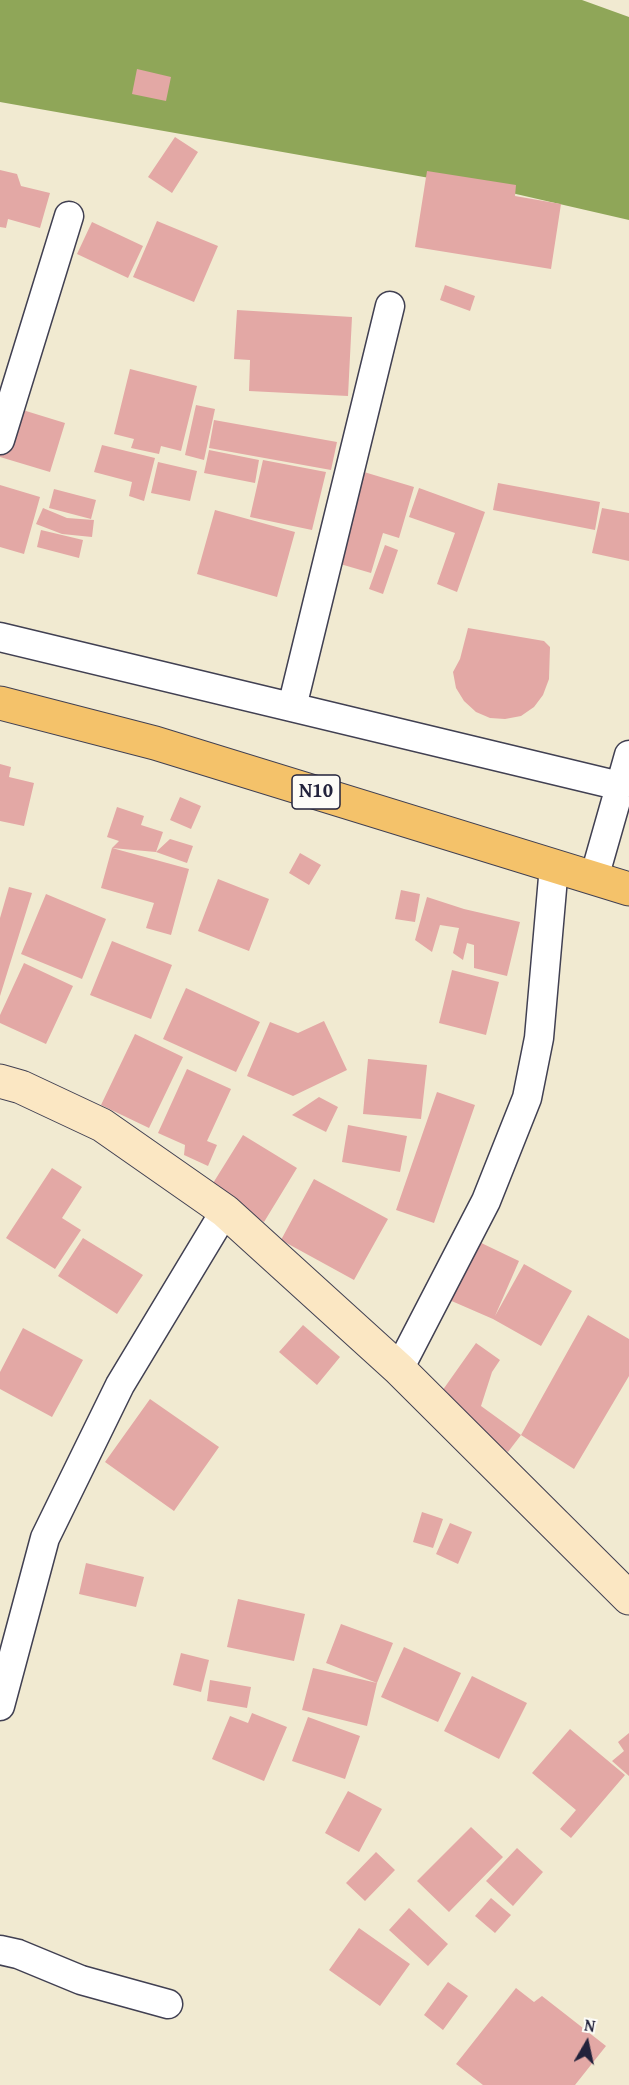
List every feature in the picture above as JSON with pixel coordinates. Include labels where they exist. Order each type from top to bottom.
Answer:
[{"type":"highway","name":"N10","points":[[0,703],[155,743],[629,889]]},
{"type":"main road","points":[[0,1081],[21,1087],[102,1125],[225,1211],[399,1369],[629,1598]]},
{"type":"street","points":[[0,440],[9,380],[69,216]]},
{"type":"street","points":[[292,707],[390,306]]},
{"type":"street","points":[[0,637],[620,786]]},
{"type":"street","points":[[594,878],[629,755]]},
{"type":"street","points":[[399,1369],[486,1201],[527,1098],[538,1038],[554,866]]},
{"type":"street","points":[[0,1706],[45,1538],[120,1385],[225,1211]]},
{"type":"street","points":[[0,1950],[18,1954],[81,1980],[168,2004]]},
{"type":"green space","points":[[0,0],[582,0],[629,17],[629,220],[503,191],[0,102]]},
{"type":"building","points":[[137,69],[171,77],[166,101],[132,94]]},
{"type":"building","points":[[175,137],[198,152],[172,193],[148,177]]},
{"type":"building","points":[[0,170],[17,174],[21,186],[50,193],[40,228],[8,219],[6,228],[0,227]]},
{"type":"building","points":[[427,171],[516,185],[515,196],[561,204],[551,269],[415,247]]},
{"type":"building","points":[[157,221],[218,246],[194,302],[133,277]]},
{"type":"building","points":[[92,222],[143,246],[128,278],[77,254]]},
{"type":"building","points":[[445,285],[475,296],[470,311],[440,300]]},
{"type":"building","points":[[237,310],[352,317],[348,396],[249,391],[250,360],[234,359]]},
{"type":"building","points":[[130,369],[197,386],[181,451],[161,446],[159,454],[131,448],[134,439],[114,434]]},
{"type":"building","points":[[196,405],[215,409],[204,460],[185,455]]},
{"type":"building","points":[[13,407],[65,423],[50,472],[0,457],[0,449]]},
{"type":"building","points":[[214,420],[337,442],[331,470],[209,448]]},
{"type":"building","points":[[102,445],[155,458],[144,501],[129,496],[132,482],[94,472]]},
{"type":"building","points":[[209,450],[259,460],[255,483],[204,473]]},
{"type":"building","points":[[263,460],[326,472],[312,530],[250,517]]},
{"type":"building","points":[[158,462],[197,471],[190,501],[151,493]]},
{"type":"building","points":[[354,469],[414,487],[399,538],[383,533],[371,573],[330,561]]},
{"type":"building","points":[[498,483],[600,502],[595,530],[493,510]]},
{"type":"building","points":[[0,485],[40,497],[24,554],[0,547]]},
{"type":"building","points":[[419,488],[485,512],[457,592],[437,584],[455,533],[409,517]]},
{"type":"building","points":[[54,489],[96,500],[91,519],[49,508]]},
{"type":"building","points":[[43,508],[67,518],[94,520],[92,537],[62,534],[36,524]]},
{"type":"building","points":[[602,508],[629,513],[629,561],[592,553]]},
{"type":"building","points":[[215,510],[295,532],[277,597],[197,574]]},
{"type":"building","points":[[41,530],[83,540],[79,558],[37,547]]},
{"type":"building","points":[[385,545],[398,550],[383,594],[369,589]]},
{"type":"building","points":[[468,628],[544,641],[550,647],[549,679],[543,695],[534,707],[521,716],[505,719],[490,718],[476,712],[464,701],[456,688],[453,672],[460,659]]},
{"type":"building","points":[[0,764],[11,767],[9,777],[34,783],[24,826],[0,821]]},
{"type":"building","points":[[180,797],[201,806],[191,829],[170,820]]},
{"type":"building","points":[[117,807],[144,816],[141,825],[163,832],[156,852],[112,848],[119,841],[107,837]]},
{"type":"building","points":[[170,839],[193,846],[187,863],[156,852]]},
{"type":"building","points":[[112,848],[189,869],[171,935],[146,928],[154,903],[101,888]]},
{"type":"building","points":[[300,853],[321,865],[309,885],[289,873]]},
{"type":"building","points":[[218,879],[269,899],[249,951],[198,931]]},
{"type":"building","points":[[9,887],[32,893],[0,996],[0,918]]},
{"type":"building","points":[[401,890],[420,894],[415,922],[395,919]]},
{"type":"building","points":[[46,894],[106,919],[82,979],[21,954]]},
{"type":"building","points":[[427,897],[464,909],[520,922],[507,976],[474,968],[474,945],[467,943],[463,960],[453,953],[459,928],[440,925],[432,952],[415,940]]},
{"type":"building","points":[[112,941],[172,965],[151,1019],[90,995]]},
{"type":"building","points":[[24,963],[73,986],[46,1044],[0,1023],[0,1015]]},
{"type":"building","points":[[452,970],[499,982],[486,1035],[439,1023]]},
{"type":"building","points":[[186,988],[260,1022],[236,1072],[163,1039]]},
{"type":"building","points":[[324,1021],[347,1070],[293,1096],[247,1076],[270,1022],[298,1033]]},
{"type":"building","points":[[135,1034],[183,1057],[149,1128],[101,1105]]},
{"type":"building","points":[[368,1059],[427,1065],[421,1119],[363,1114]]},
{"type":"building","points":[[187,1069],[231,1089],[207,1141],[217,1145],[208,1166],[184,1155],[185,1145],[158,1133]]},
{"type":"building","points":[[437,1092],[475,1105],[434,1223],[396,1210]]},
{"type":"building","points":[[319,1097],[338,1107],[326,1132],[292,1115]]},
{"type":"building","points":[[348,1125],[407,1136],[400,1172],[342,1162]]},
{"type":"building","points":[[243,1135],[297,1168],[264,1222],[210,1188]]},
{"type":"building","points":[[52,1168],[82,1187],[62,1218],[81,1230],[55,1269],[6,1238]]},
{"type":"building","points":[[314,1179],[388,1219],[354,1280],[281,1240]]},
{"type":"building","points":[[83,1238],[143,1275],[117,1314],[58,1276]]},
{"type":"building","points":[[475,1240],[519,1261],[495,1316],[524,1264],[572,1291],[541,1346],[493,1319],[447,1299]]},
{"type":"building","points":[[588,1315],[629,1339],[629,1376],[574,1469],[521,1435]]},
{"type":"building","points":[[303,1325],[340,1357],[317,1385],[279,1352]]},
{"type":"building","points":[[23,1328],[83,1360],[52,1417],[0,1389],[0,1372]]},
{"type":"building","points":[[476,1343],[500,1360],[492,1372],[481,1406],[521,1435],[508,1452],[435,1401]]},
{"type":"building","points":[[150,1399],[219,1447],[174,1511],[105,1462]]},
{"type":"building","points":[[422,1512],[443,1519],[433,1548],[413,1542]]},
{"type":"building","points":[[450,1523],[472,1532],[458,1564],[436,1554]]},
{"type":"building","points":[[86,1563],[144,1577],[136,1607],[79,1594]]},
{"type":"building","points":[[238,1599],[305,1614],[294,1661],[227,1647]]},
{"type":"building","points":[[341,1624],[393,1643],[377,1683],[326,1663]]},
{"type":"building","points":[[404,1647],[461,1673],[438,1722],[381,1697]]},
{"type":"building","points":[[181,1653],[209,1660],[201,1692],[173,1685]]},
{"type":"building","points":[[313,1668],[377,1683],[367,1726],[302,1710]]},
{"type":"building","points":[[472,1676],[527,1703],[499,1759],[444,1731]]},
{"type":"building","points":[[210,1680],[251,1687],[247,1708],[207,1701]]},
{"type":"building","points":[[252,1713],[287,1727],[264,1781],[212,1759],[230,1716],[248,1723]]},
{"type":"building","points":[[308,1717],[360,1736],[345,1779],[292,1761]]},
{"type":"building","points":[[570,1729],[625,1775],[571,1838],[560,1829],[576,1810],[532,1773]]},
{"type":"building","points":[[629,1733],[629,1776],[612,1761],[624,1751],[618,1742]]},
{"type":"building","points":[[348,1791],[382,1809],[359,1852],[325,1833]]},
{"type":"building","points":[[471,1827],[503,1857],[449,1912],[417,1881]]},
{"type":"building","points":[[517,1848],[543,1872],[513,1906],[486,1881]]},
{"type":"building","points":[[376,1852],[395,1870],[365,1901],[346,1883]]},
{"type":"building","points":[[491,1898],[511,1915],[495,1933],[475,1916]]},
{"type":"building","points":[[409,1908],[448,1944],[428,1966],[389,1930]]},
{"type":"building","points":[[359,1928],[410,1964],[380,2006],[329,1970]]},
{"type":"building","points":[[448,1982],[468,1996],[443,2030],[424,2015]]},
{"type":"building","points":[[516,1988],[534,2002],[542,1996],[606,2046],[575,2085],[483,2085],[456,2064]]}]
